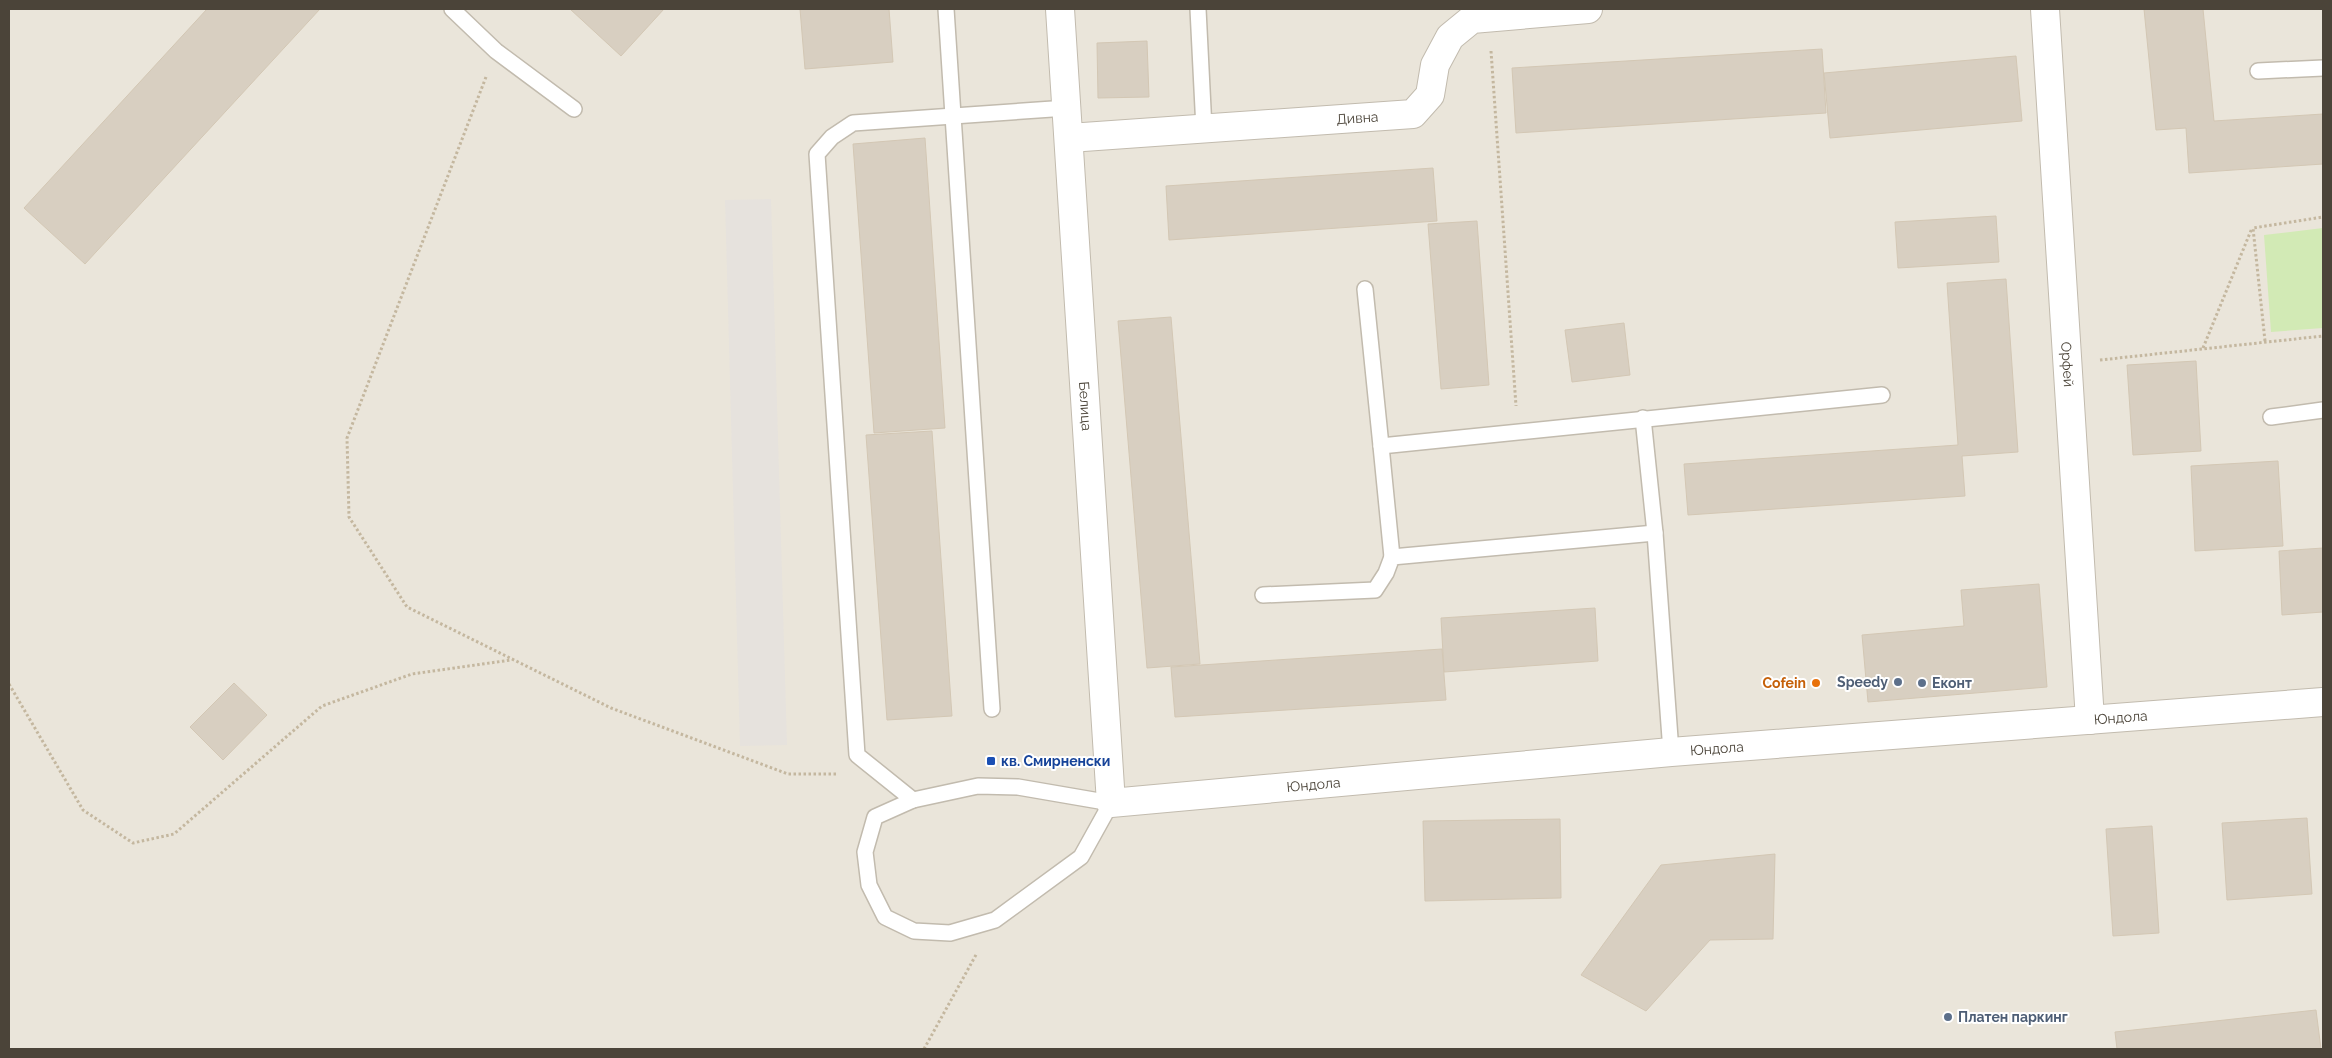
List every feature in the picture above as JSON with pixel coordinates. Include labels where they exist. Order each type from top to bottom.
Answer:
[{"type":"street","name":"Белица","points":[[1060,9],[1111,803]]},
{"type":"street","name":"Дивна","points":[[1068,138],[1413,114],[1430,95],[1435,64],[1450,37],[1472,19],[1503,14],[1588,9]]},
{"type":"street","name":"Орфей","points":[[2045,9],[2090,720]]},
{"type":"street","name":"Юндола","points":[[1111,803],[1671,752],[2323,702]]},
{"type":"lane","points":[[452,9],[496,51],[574,109]]},
{"type":"lane","points":[[946,9],[992,709]]},
{"type":"lane","points":[[1198,9],[1204,129]]},
{"type":"lane","points":[[2258,71],[2323,68]]},
{"type":"lane","points":[[913,800],[857,755],[817,154],[832,137],[854,123],[1067,108]]},
{"type":"lane","points":[[1263,595],[1375,590],[1386,573],[1392,557],[1365,290]]},
{"type":"lane","points":[[1381,446],[1882,395]]},
{"type":"lane","points":[[2271,417],[2323,410]]},
{"type":"lane","points":[[1643,418],[1655,533],[1671,752]]},
{"type":"lane","points":[[1392,557],[1655,533]]},
{"type":"lane","points":[[978,786],[1018,787],[1111,803],[1081,857],[995,920],[950,933],[914,931],[885,917],[869,885],[865,852],[876,817],[913,800],[978,786]]},
{"type":"path","points":[[1503,14],[1518,431]]},
{"type":"path","points":[[496,51],[411,276],[347,438],[349,517],[407,607],[611,708],[788,774],[880,774]]},
{"type":"path","points":[[2253,228],[2323,217]]},
{"type":"path","points":[[2203,348],[2253,228]]},
{"type":"path","points":[[2253,228],[2265,341]]},
{"type":"path","points":[[2068,364],[2323,336]]},
{"type":"path","points":[[9,684],[83,810],[133,843],[174,834],[322,706],[412,674],[512,660]]},
{"type":"path","points":[[924,1049],[995,920]]},
{"type":"shaded area","points":[[9,9],[2323,9],[2323,1049],[9,1049]]},
{"type":"shaded area","points":[[771,199],[787,745],[740,746],[725,200]]},
{"type":"green space","points":[[2323,228],[2323,328],[2271,332],[2264,235]]},
{"type":"building","points":[[207,9],[320,9],[85,264],[24,208]]},
{"type":"building","points":[[570,9],[664,9],[621,56]]},
{"type":"building","points":[[800,9],[889,9],[893,62],[805,69]]},
{"type":"building","points":[[2144,9],[2203,9],[2214,121],[2323,114],[2323,164],[2189,173],[2186,128],[2156,130]]},
{"type":"building","points":[[1147,41],[1149,97],[1098,98],[1097,43]]},
{"type":"building","points":[[1822,49],[1826,113],[1516,133],[1512,68]]},
{"type":"building","points":[[2016,56],[2022,121],[1830,138],[1824,73]]},
{"type":"building","points":[[925,138],[945,428],[874,433],[853,144]]},
{"type":"building","points":[[1433,168],[1437,221],[1169,240],[1166,186]]},
{"type":"building","points":[[1996,216],[1999,262],[1898,268],[1895,222]]},
{"type":"building","points":[[1477,221],[1489,385],[1441,389],[1428,224]]},
{"type":"building","points":[[2006,279],[2018,452],[1962,456],[1965,496],[1688,515],[1684,464],[1958,445],[1947,283]]},
{"type":"building","points":[[1171,317],[1200,664],[1147,668],[1118,321]]},
{"type":"building","points":[[1624,323],[1630,375],[1572,382],[1565,330]]},
{"type":"building","points":[[2196,361],[2201,451],[2133,455],[2127,365]]},
{"type":"building","points":[[932,431],[952,716],[887,720],[866,435]]},
{"type":"building","points":[[2278,461],[2283,546],[2195,551],[2191,466]]},
{"type":"building","points":[[2323,548],[2323,612],[2282,615],[2279,551]]},
{"type":"building","points":[[2039,584],[2047,687],[1868,702],[1862,635],[1964,626],[1961,590]]},
{"type":"building","points":[[1595,608],[1598,661],[1444,672],[1441,618]]},
{"type":"building","points":[[1442,649],[1446,700],[1175,717],[1171,667]]},
{"type":"building","points":[[234,683],[267,715],[223,760],[190,727]]},
{"type":"building","points":[[2307,818],[2312,894],[2227,900],[2222,823]]},
{"type":"building","points":[[1560,819],[1561,898],[1425,901],[1423,821]]},
{"type":"building","points":[[2152,826],[2159,933],[2113,936],[2106,829]]},
{"type":"building","points":[[1775,854],[1773,939],[1710,940],[1646,1011],[1581,975],[1661,865]]},
{"type":"building","points":[[2316,1010],[2321,1049],[2117,1049],[2115,1032]]},
{"type":"place","name":"Speedy","points":[[1898,682]]},
{"type":"place","name":"Cofein","points":[[1816,683]]},
{"type":"place","name":"Еконт","points":[[1922,683]]},
{"type":"place","name":"кв. Смирненски","points":[[991,761]]},
{"type":"place","name":"Платен паркинг","points":[[1948,1017]]}]
